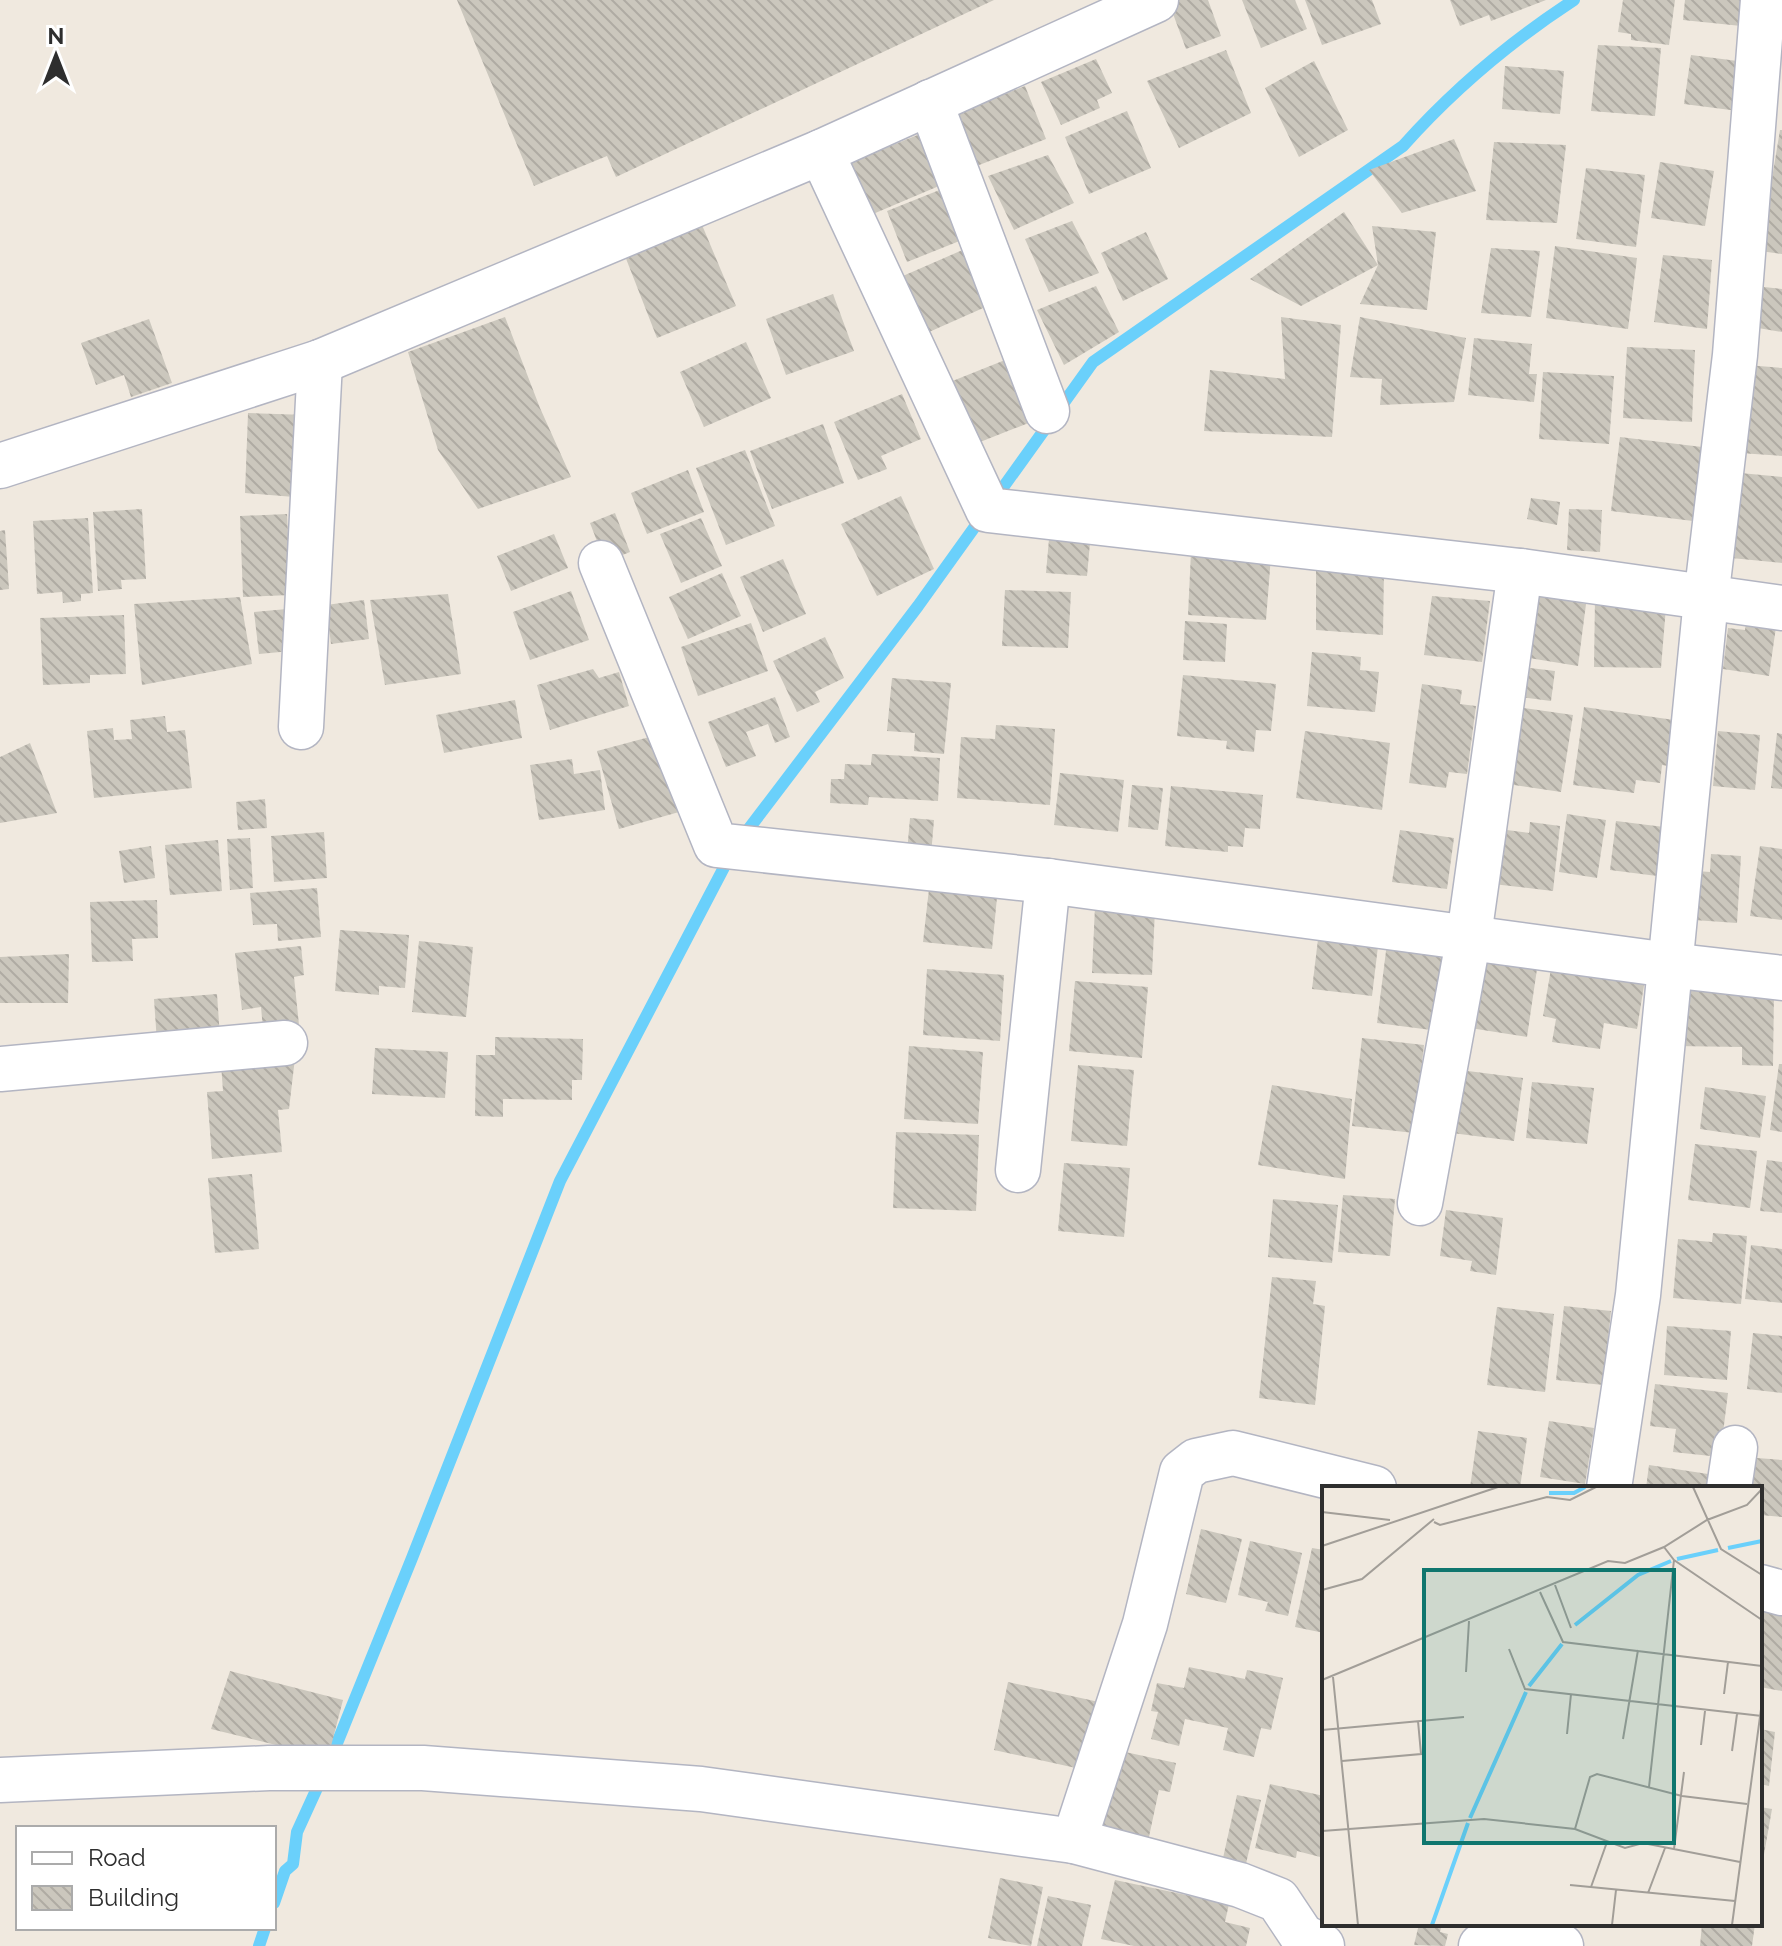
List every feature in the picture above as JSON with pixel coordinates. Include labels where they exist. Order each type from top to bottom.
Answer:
[{"type":"street","points":[[0,466],[320,362],[821,152],[1156,0]]},
{"type":"street","points":[[1609,1486],[1638,1295],[1706,599],[1735,355],[1763,0]]},
{"type":"street","points":[[930,102],[1047,411]]},
{"type":"street","points":[[821,152],[988,510],[1520,571],[1782,608]]},
{"type":"street","points":[[301,727],[320,362]]},
{"type":"street","points":[[601,563],[716,845],[1048,881],[1782,978]]},
{"type":"street","points":[[1420,1203],[1469,936],[1520,571]]},
{"type":"street","points":[[1018,1170],[1048,881]]},
{"type":"street","points":[[0,1069],[285,1043]]},
{"type":"street","points":[[1074,1841],[1145,1624],[1182,1472],[1196,1461],[1233,1453],[1366,1486]]},
{"type":"street","points":[[1762,1588],[1782,1593]]},
{"type":"street","points":[[0,1780],[269,1768],[423,1768],[701,1789],[1074,1841],[1240,1885],[1278,1900],[1308,1943]]},
{"type":"street","points":[[1481,1946],[1514,1942],[1561,1946]]},
{"type":"building","points":[[457,0],[994,0],[616,177],[607,156],[534,186]]},
{"type":"building","points":[[1208,0],[1221,36],[1186,49],[1169,3]]},
{"type":"building","points":[[1242,0],[1295,0],[1307,29],[1261,48]]},
{"type":"building","points":[[1305,0],[1372,0],[1381,24],[1322,45]]},
{"type":"building","points":[[1450,0],[1546,0],[1491,21],[1489,15],[1460,26]]},
{"type":"building","points":[[1623,0],[1675,0],[1669,45],[1631,40],[1631,34],[1618,32]]},
{"type":"building","points":[[1685,0],[1753,0],[1751,27],[1683,20]]},
{"type":"building","points":[[1598,45],[1661,48],[1655,116],[1591,111]]},
{"type":"building","points":[[1226,50],[1251,113],[1179,148],[1147,81]]},
{"type":"building","points":[[1691,55],[1753,63],[1746,112],[1684,104]]},
{"type":"building","points":[[1096,59],[1112,93],[1097,100],[1100,108],[1061,125],[1041,82]]},
{"type":"building","points":[[1314,61],[1348,130],[1299,157],[1265,88]]},
{"type":"building","points":[[1505,66],[1564,71],[1560,114],[1502,109]]},
{"type":"building","points":[[1025,86],[1046,139],[974,167],[954,114]]},
{"type":"building","points":[[1127,111],[1151,168],[1089,194],[1065,137]]},
{"type":"building","points":[[1782,130],[1782,254],[1760,251]]},
{"type":"building","points":[[925,132],[946,183],[873,214],[851,162]]},
{"type":"building","points":[[1454,139],[1476,191],[1402,213],[1369,170]]},
{"type":"building","points":[[1494,142],[1566,145],[1557,223],[1486,220]]},
{"type":"building","points":[[1048,155],[1074,203],[1014,230],[988,176]]},
{"type":"building","points":[[1660,162],[1714,171],[1705,226],[1651,218]]},
{"type":"building","points":[[1586,168],[1645,175],[1636,247],[1576,239]]},
{"type":"building","points":[[947,187],[967,238],[907,262],[887,211]]},
{"type":"building","points":[[1344,212],[1378,265],[1301,306],[1250,279]]},
{"type":"building","points":[[1072,221],[1099,273],[1049,292],[1025,239]]},
{"type":"building","points":[[702,225],[736,306],[657,338],[625,256]]},
{"type":"building","points":[[1372,226],[1436,232],[1427,310],[1360,304],[1378,265]]},
{"type":"building","points":[[1146,232],[1168,279],[1123,301],[1101,253]]},
{"type":"building","points":[[974,245],[999,301],[920,336],[896,279]]},
{"type":"building","points":[[1555,246],[1637,258],[1628,329],[1546,318]]},
{"type":"building","points":[[1491,248],[1540,251],[1531,317],[1481,313]]},
{"type":"building","points":[[1663,255],[1712,260],[1707,329],[1654,322]]},
{"type":"building","points":[[1096,286],[1119,332],[1064,365],[1037,310]]},
{"type":"building","points":[[1764,287],[1782,289],[1782,332],[1758,328]]},
{"type":"building","points":[[833,294],[854,351],[786,375],[766,319]]},
{"type":"building","points":[[505,317],[571,477],[478,509],[438,450],[408,352]]},
{"type":"building","points":[[1281,317],[1341,325],[1332,437],[1204,431],[1210,370],[1285,379]]},
{"type":"building","points":[[1360,317],[1466,338],[1454,402],[1380,405],[1382,379],[1350,377]]},
{"type":"building","points":[[149,319],[172,383],[131,397],[124,375],[96,385],[81,343]]},
{"type":"building","points":[[1474,338],[1532,344],[1529,374],[1537,374],[1534,402],[1468,395]]},
{"type":"building","points":[[746,342],[771,398],[704,427],[680,372]]},
{"type":"building","points":[[1627,347],[1695,350],[1692,422],[1623,418]]},
{"type":"building","points":[[1005,360],[1031,422],[970,446],[945,384]]},
{"type":"building","points":[[1747,365],[1782,368],[1782,456],[1740,453]]},
{"type":"building","points":[[1543,372],[1614,376],[1609,444],[1539,439]]},
{"type":"building","points":[[902,394],[921,439],[881,456],[887,469],[858,480],[834,422]]},
{"type":"building","points":[[248,413],[307,415],[307,498],[245,493]]},
{"type":"building","points":[[823,424],[844,483],[772,509],[750,451]]},
{"type":"building","points":[[1620,437],[1702,447],[1693,521],[1611,511]]},
{"type":"building","points":[[745,450],[775,526],[726,545],[696,468]]},
{"type":"building","points":[[688,470],[704,512],[647,534],[631,493]]},
{"type":"building","points":[[1730,472],[1782,477],[1782,563],[1721,557]]},
{"type":"building","points":[[901,496],[934,569],[877,596],[841,524]]},
{"type":"building","points":[[1531,498],[1560,502],[1557,525],[1527,519]]},
{"type":"building","points":[[142,509],[146,579],[121,580],[122,589],[98,591],[93,512]]},
{"type":"building","points":[[1569,509],[1602,510],[1600,552],[1567,550]]},
{"type":"building","points":[[615,513],[630,552],[605,562],[590,523]]},
{"type":"building","points":[[287,514],[291,595],[243,597],[240,516]]},
{"type":"building","points":[[88,518],[93,593],[81,594],[81,601],[63,603],[62,592],[37,594],[33,521]]},
{"type":"building","points":[[701,518],[722,566],[681,583],[660,534]]},
{"type":"building","points":[[5,530],[9,589],[0,590],[0,531]]},
{"type":"building","points":[[554,534],[568,568],[511,591],[497,556]]},
{"type":"building","points":[[1049,539],[1090,543],[1087,576],[1046,573]]},
{"type":"building","points":[[1191,552],[1271,556],[1266,620],[1188,615]]},
{"type":"building","points":[[783,559],[806,614],[763,632],[740,577]]},
{"type":"building","points":[[1316,562],[1384,569],[1383,635],[1316,630]]},
{"type":"building","points":[[722,573],[741,616],[688,639],[669,597]]},
{"type":"building","points":[[1005,590],[1071,592],[1068,648],[1002,646]]},
{"type":"building","points":[[571,591],[589,640],[530,660],[513,612]]},
{"type":"building","points":[[448,594],[461,674],[385,685],[370,600]]},
{"type":"building","points":[[1533,594],[1586,604],[1578,666],[1529,658]]},
{"type":"building","points":[[1432,596],[1490,601],[1482,662],[1424,655]]},
{"type":"building","points":[[240,597],[252,664],[142,685],[134,604]]},
{"type":"building","points":[[1595,598],[1666,607],[1661,668],[1594,667]]},
{"type":"building","points":[[364,600],[369,639],[331,644],[326,605]]},
{"type":"building","points":[[298,608],[302,650],[259,654],[254,612]]},
{"type":"building","points":[[124,615],[126,674],[90,675],[90,683],[43,685],[40,618]]},
{"type":"building","points":[[1747,616],[1777,620],[1769,676],[1723,669],[1728,628],[1745,630]]},
{"type":"building","points":[[1185,621],[1227,624],[1225,662],[1183,660]]},
{"type":"building","points":[[751,623],[768,671],[698,696],[681,647]]},
{"type":"building","points":[[825,637],[844,678],[815,692],[820,702],[797,712],[773,661]]},
{"type":"building","points":[[1312,652],[1361,657],[1360,670],[1379,672],[1375,712],[1307,706]]},
{"type":"building","points":[[1523,667],[1555,671],[1551,701],[1520,697]]},
{"type":"building","points":[[593,669],[599,678],[619,672],[629,706],[550,730],[537,685]]},
{"type":"building","points":[[1183,675],[1276,684],[1271,731],[1256,730],[1254,752],[1226,749],[1227,741],[1177,736]]},
{"type":"building","points":[[892,678],[951,683],[944,754],[914,751],[915,733],[887,731]]},
{"type":"building","points":[[1422,684],[1462,690],[1460,704],[1476,706],[1467,774],[1449,772],[1446,788],[1409,783]]},
{"type":"building","points":[[775,697],[790,737],[775,743],[768,724],[746,732],[756,756],[726,767],[708,722]]},
{"type":"building","points":[[515,700],[522,738],[444,753],[436,715]]},
{"type":"building","points":[[1511,706],[1573,715],[1561,792],[1500,783]]},
{"type":"building","points":[[1584,707],[1681,721],[1674,767],[1662,765],[1660,783],[1636,780],[1634,793],[1573,785]]},
{"type":"building","points":[[165,716],[167,732],[185,730],[192,788],[94,798],[87,731],[113,728],[114,740],[132,739],[130,720]]},
{"type":"building","points":[[996,725],[1055,729],[1050,805],[957,798],[961,737],[995,739]]},
{"type":"building","points":[[1305,731],[1390,743],[1382,810],[1296,798]]},
{"type":"building","points":[[1718,731],[1760,735],[1755,790],[1713,786]]},
{"type":"building","points":[[1777,733],[1782,734],[1782,789],[1771,788]]},
{"type":"building","points":[[657,735],[679,812],[619,829],[597,751]]},
{"type":"building","points":[[30,743],[57,813],[0,823],[0,757]]},
{"type":"building","points":[[872,754],[940,758],[938,801],[869,797],[868,805],[830,803],[831,779],[844,779],[845,764],[871,765]]},
{"type":"building","points":[[572,759],[574,774],[600,770],[605,810],[539,820],[530,765]]},
{"type":"building","points":[[1060,773],[1124,780],[1118,832],[1054,825]]},
{"type":"building","points":[[1132,785],[1163,788],[1158,830],[1128,827]]},
{"type":"building","points":[[1171,786],[1263,795],[1260,829],[1245,828],[1243,847],[1228,846],[1228,852],[1165,846]]},
{"type":"building","points":[[265,799],[267,828],[238,830],[236,802]]},
{"type":"building","points":[[1567,814],[1606,820],[1597,878],[1559,872]]},
{"type":"building","points":[[910,818],[934,820],[931,855],[907,852]]},
{"type":"building","points":[[1616,821],[1664,827],[1657,876],[1610,870]]},
{"type":"building","points":[[1530,822],[1560,826],[1553,891],[1493,884],[1499,829],[1529,833]]},
{"type":"building","points":[[1400,830],[1454,838],[1447,889],[1392,882]]},
{"type":"building","points":[[324,832],[327,878],[274,882],[271,836]]},
{"type":"building","points":[[250,838],[253,888],[230,890],[227,839]]},
{"type":"building","points":[[218,840],[222,891],[170,895],[165,845]]},
{"type":"building","points":[[151,846],[155,878],[124,883],[119,851]]},
{"type":"building","points":[[1760,846],[1782,849],[1782,920],[1750,916]]},
{"type":"building","points":[[1711,854],[1741,856],[1737,923],[1694,920],[1697,871],[1710,872]]},
{"type":"building","points":[[930,880],[998,887],[992,949],[923,942]]},
{"type":"building","points":[[317,888],[321,937],[278,941],[277,924],[253,925],[250,893]]},
{"type":"building","points":[[157,900],[158,938],[132,939],[133,961],[92,962],[90,902]]},
{"type":"building","points":[[1095,906],[1155,909],[1152,975],[1092,973]]},
{"type":"building","points":[[340,930],[409,935],[405,988],[379,986],[379,995],[335,991]]},
{"type":"building","points":[[1319,931],[1379,938],[1372,996],[1312,989]]},
{"type":"building","points":[[419,941],[473,947],[466,1017],[412,1012]]},
{"type":"building","points":[[1387,943],[1449,950],[1439,1031],[1377,1023]]},
{"type":"building","points":[[301,946],[304,975],[294,977],[299,1025],[263,1029],[261,1007],[242,1010],[235,953]]},
{"type":"building","points":[[69,954],[68,1003],[0,1003],[0,957]]},
{"type":"building","points":[[1553,957],[1646,973],[1637,1029],[1604,1023],[1600,1049],[1552,1042],[1556,1019],[1543,1016]]},
{"type":"building","points":[[1479,962],[1537,969],[1527,1037],[1470,1028]]},
{"type":"building","points":[[927,969],[1004,975],[1000,1041],[923,1035]]},
{"type":"building","points":[[1075,981],[1148,987],[1142,1058],[1069,1051]]},
{"type":"building","points":[[1676,982],[1774,992],[1773,1066],[1742,1065],[1742,1047],[1674,1046]]},
{"type":"building","points":[[217,994],[220,1037],[157,1042],[154,999]]},
{"type":"building","points":[[495,1037],[583,1039],[582,1080],[572,1080],[572,1100],[503,1099],[503,1117],[475,1116],[476,1055],[495,1055]]},
{"type":"building","points":[[1362,1038],[1424,1045],[1414,1133],[1352,1126]]},
{"type":"building","points":[[909,1046],[983,1052],[978,1124],[904,1119]]},
{"type":"building","points":[[375,1048],[448,1052],[445,1098],[372,1094]]},
{"type":"building","points":[[295,1058],[289,1109],[278,1110],[282,1152],[212,1159],[207,1092],[223,1091],[221,1064]]},
{"type":"building","points":[[1779,1064],[1782,1064],[1782,1132],[1770,1130]]},
{"type":"building","points":[[1078,1065],[1134,1070],[1127,1146],[1071,1141]]},
{"type":"building","points":[[1460,1070],[1523,1078],[1514,1141],[1452,1133]]},
{"type":"building","points":[[1532,1082],[1594,1088],[1587,1144],[1526,1138]]},
{"type":"building","points":[[1272,1085],[1352,1099],[1345,1179],[1258,1165]]},
{"type":"building","points":[[1705,1087],[1766,1096],[1760,1138],[1700,1129]]},
{"type":"building","points":[[896,1132],[979,1135],[976,1211],[893,1208]]},
{"type":"building","points":[[1695,1144],[1757,1151],[1750,1208],[1688,1200]]},
{"type":"building","points":[[1767,1160],[1782,1162],[1782,1213],[1760,1211]]},
{"type":"building","points":[[1064,1163],[1130,1168],[1124,1237],[1058,1231]]},
{"type":"building","points":[[252,1174],[259,1249],[215,1253],[208,1178]]},
{"type":"building","points":[[1343,1195],[1395,1199],[1390,1256],[1338,1252]]},
{"type":"building","points":[[1273,1199],[1338,1205],[1332,1263],[1268,1257]]},
{"type":"building","points":[[1446,1210],[1503,1218],[1496,1275],[1470,1271],[1472,1261],[1440,1256]]},
{"type":"building","points":[[1713,1233],[1747,1236],[1741,1304],[1673,1298],[1678,1239],[1712,1242]]},
{"type":"building","points":[[1751,1245],[1782,1249],[1782,1303],[1745,1299]]},
{"type":"building","points":[[1272,1277],[1316,1281],[1313,1304],[1325,1306],[1315,1405],[1259,1398]]},
{"type":"building","points":[[1564,1306],[1611,1311],[1603,1385],[1556,1380]]},
{"type":"building","points":[[1497,1307],[1554,1314],[1545,1392],[1487,1385]]},
{"type":"building","points":[[1667,1326],[1731,1331],[1727,1380],[1664,1375]]},
{"type":"building","points":[[1753,1333],[1782,1336],[1782,1393],[1747,1389]]},
{"type":"building","points":[[1655,1384],[1728,1393],[1720,1457],[1673,1452],[1676,1429],[1650,1426]]},
{"type":"building","points":[[1549,1421],[1594,1428],[1585,1484],[1540,1477]]},
{"type":"building","points":[[1478,1431],[1527,1438],[1520,1486],[1470,1486]]},
{"type":"building","points":[[1744,1457],[1782,1460],[1782,1517],[1762,1515],[1762,1486],[1742,1486]]},
{"type":"building","points":[[1649,1465],[1708,1474],[1707,1486],[1646,1486]]},
{"type":"building","points":[[1201,1529],[1242,1539],[1226,1603],[1186,1594]]},
{"type":"building","points":[[1250,1541],[1302,1553],[1288,1616],[1265,1611],[1268,1602],[1238,1595]]},
{"type":"building","points":[[1312,1548],[1322,1550],[1322,1633],[1295,1627]]},
{"type":"building","points":[[1762,1607],[1782,1614],[1782,1691],[1762,1687]]},
{"type":"building","points":[[1189,1667],[1245,1679],[1247,1670],[1283,1678],[1271,1730],[1261,1728],[1254,1757],[1223,1750],[1228,1728],[1185,1719],[1179,1746],[1151,1739],[1158,1712],[1151,1711],[1157,1683],[1184,1688]]},
{"type":"building","points":[[230,1671],[343,1700],[330,1750],[278,1753],[280,1746],[211,1729]]},
{"type":"building","points":[[1008,1682],[1099,1702],[1085,1770],[994,1750]]},
{"type":"building","points":[[1762,1729],[1775,1732],[1769,1786],[1762,1784]]},
{"type":"building","points":[[1116,1750],[1176,1763],[1170,1792],[1159,1790],[1147,1846],[1097,1836]]},
{"type":"building","points":[[1270,1784],[1322,1796],[1322,1857],[1297,1851],[1296,1858],[1255,1848]]},
{"type":"building","points":[[1237,1795],[1261,1800],[1244,1872],[1221,1867]]},
{"type":"building","points":[[1762,1807],[1772,1809],[1762,1866]]},
{"type":"building","points":[[1000,1878],[1043,1887],[1031,1946],[988,1938]]},
{"type":"building","points":[[1115,1880],[1229,1904],[1225,1922],[1250,1928],[1246,1946],[1134,1946],[1101,1939]]},
{"type":"building","points":[[1048,1896],[1091,1905],[1082,1946],[1037,1946]]},
{"type":"building","points":[[1419,1926],[1442,1926],[1440,1932],[1448,1934],[1445,1946],[1414,1945]]},
{"type":"building","points":[[1702,1926],[1755,1926],[1752,1946],[1700,1946]]},
{"type":"waterway","points":[[741,839],[918,606],[1093,362],[1403,146],[1484,67],[1574,0]]},
{"type":"waterway","points":[[331,1758],[560,1181],[731,854]]},
{"type":"waterway","points":[[276,1897],[285,1871],[293,1864],[297,1832],[323,1775]]},
{"type":"waterway","points":[[259,1946],[264,1930]]}]
